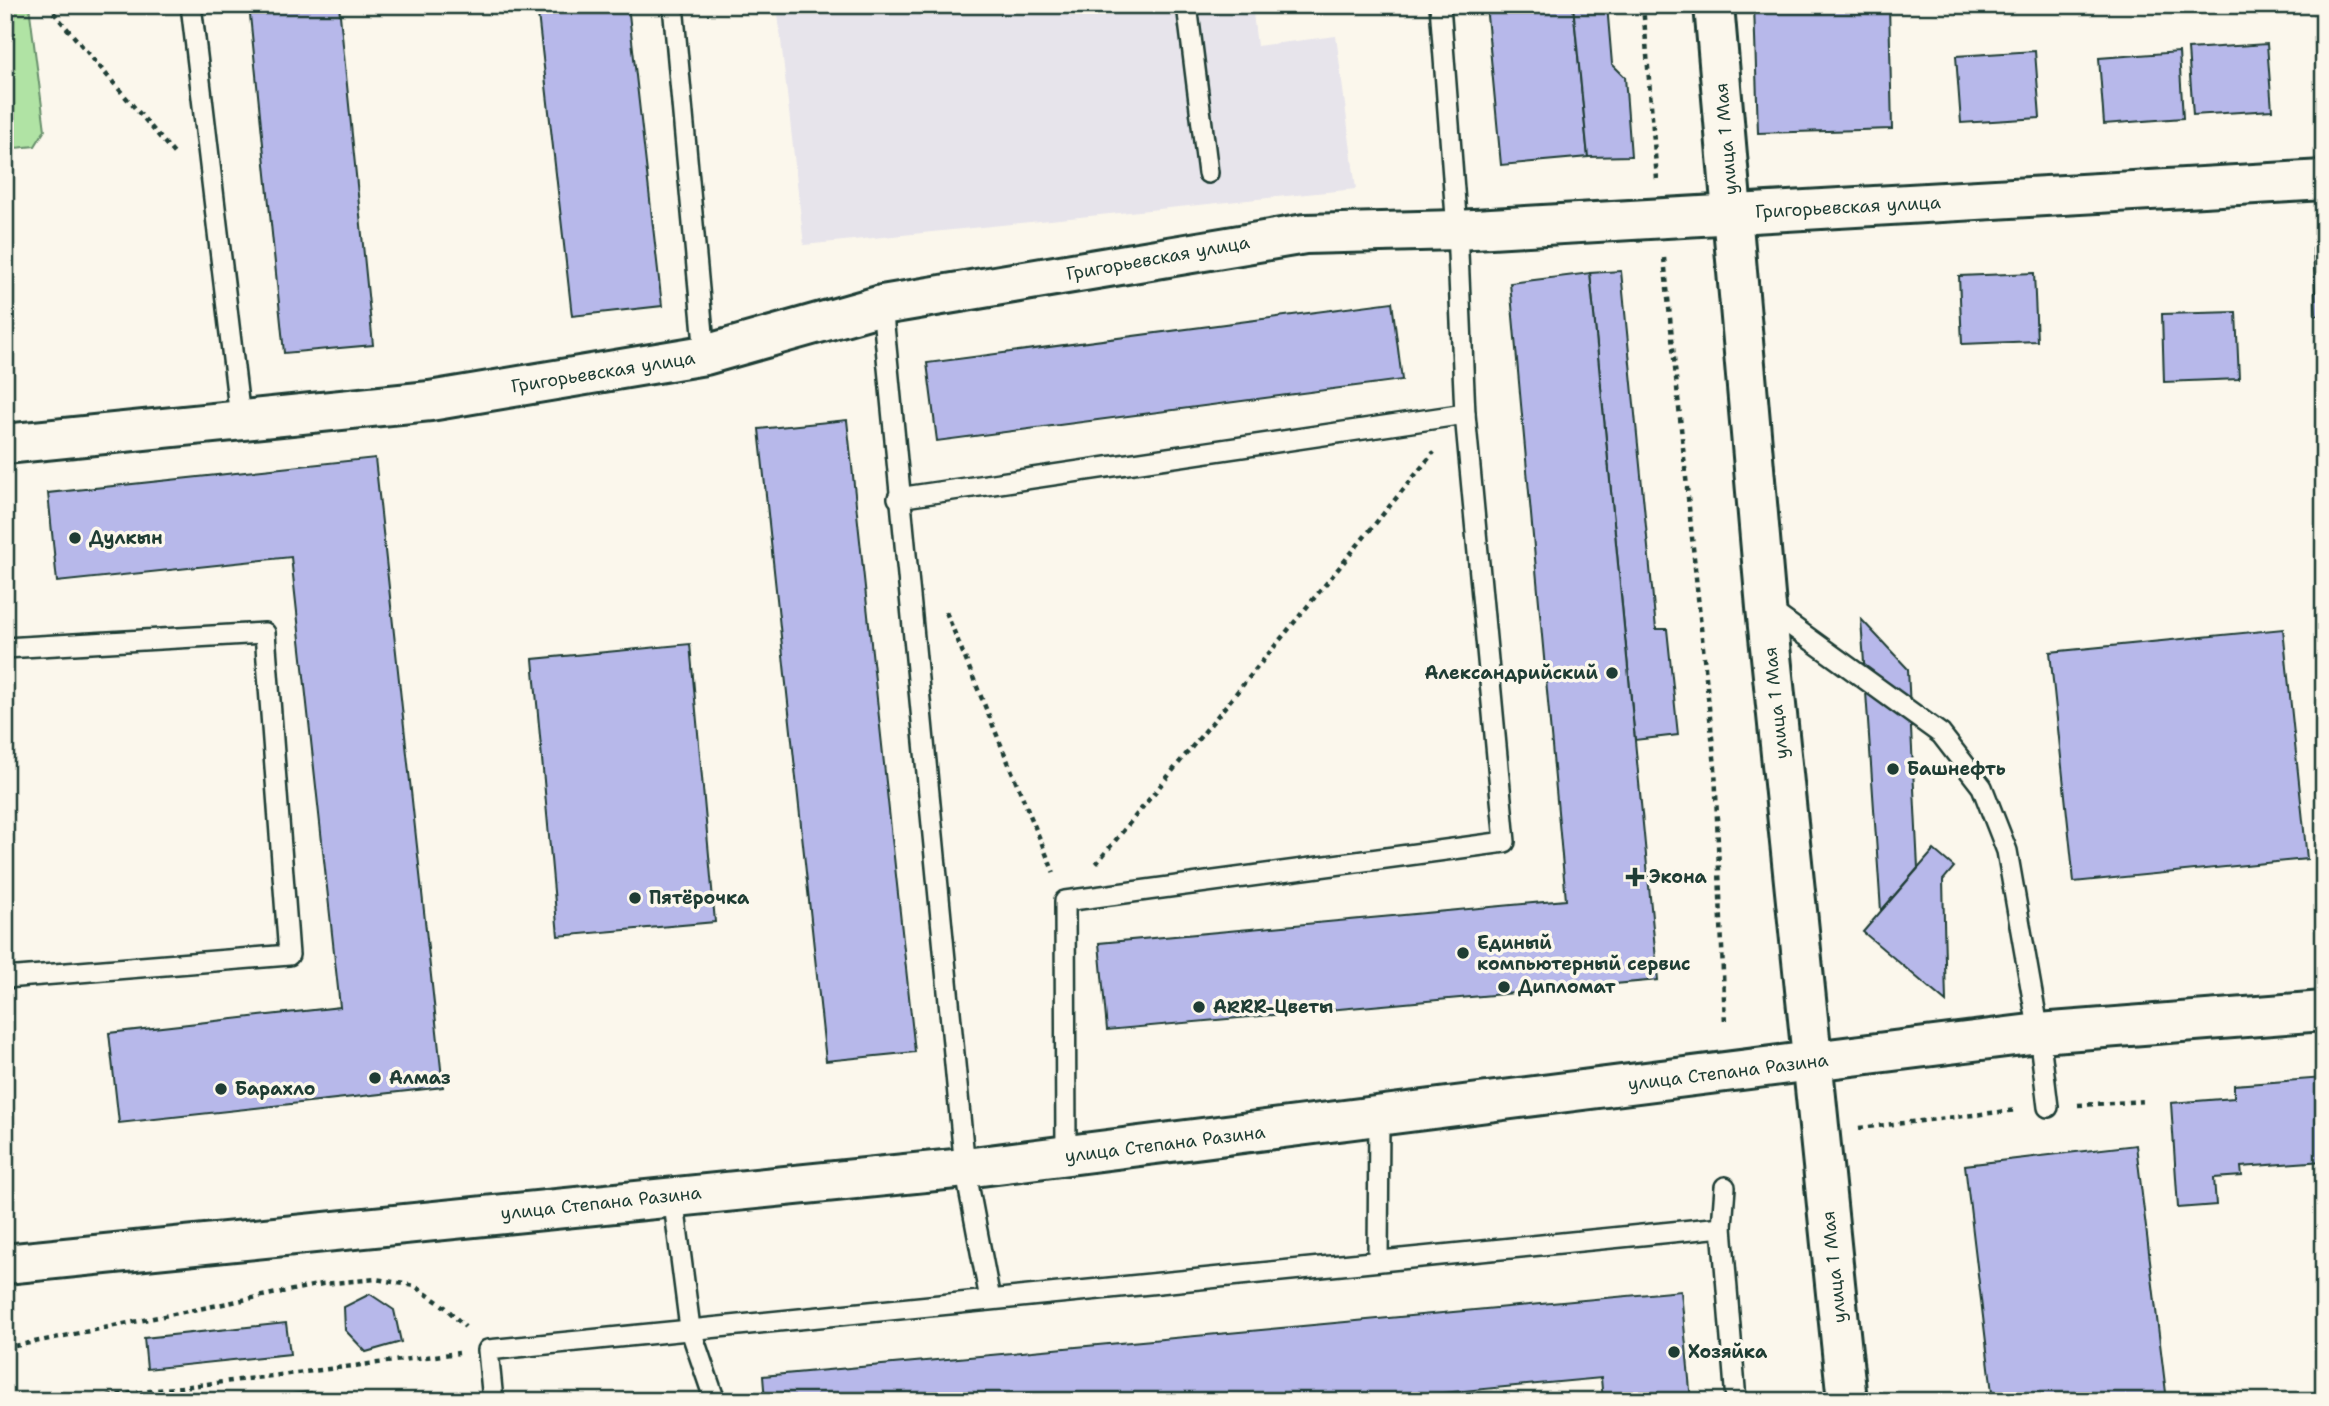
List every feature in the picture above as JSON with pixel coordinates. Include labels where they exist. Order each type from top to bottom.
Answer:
[{"type":"main road","name":"улица 1 Мая","points":[[1714,5],[1766,607],[1847,1401]]},
{"type":"main road","name":"Григорьевская улица","points":[[5,444],[240,418],[430,401],[705,355],[882,305],[1305,234],[1457,230],[2324,180]]},
{"type":"main road","name":"улица Степана Разина","points":[[5,1264],[965,1168],[2039,1033],[2324,1011]]},
{"type":"lane","points":[[191,5],[240,418]]},
{"type":"lane","points":[[673,5],[705,355]]},
{"type":"lane","points":[[1187,5],[1208,173]]},
{"type":"lane","points":[[1066,1156],[1065,901],[1505,842],[1465,414],[1457,230],[1440,5]]},
{"type":"lane","points":[[882,305],[898,498],[965,1168],[990,1299]]},
{"type":"lane","points":[[898,498],[1465,414]]},
{"type":"lane","points":[[1766,607],[1941,734],[1982,787],[2007,851],[2039,1033],[2048,1107]]},
{"type":"lane","points":[[5,648],[265,633],[289,955],[5,978]]},
{"type":"lane","points":[[1378,1261],[1379,1118]]},
{"type":"lane","points":[[1725,1187],[1722,1227],[1736,1401]]},
{"type":"lane","points":[[673,1196],[690,1328],[715,1401]]},
{"type":"lane","points":[[494,1401],[488,1350],[1722,1227]]},
{"type":"path","points":[[47,5],[215,203]]},
{"type":"path","points":[[1643,5],[1660,219],[1714,767],[1725,1024]]},
{"type":"path","points":[[940,599],[1065,901],[1465,414]]},
{"type":"path","points":[[1855,1129],[2048,1107],[2147,1101]]},
{"type":"path","points":[[5,1348],[322,1284],[376,1279],[415,1286],[445,1307],[488,1350]]},
{"type":"path","points":[[68,1401],[488,1350]]},
{"type":"shaded area","points":[[777,5],[1252,5],[1257,46],[1336,36],[1356,189],[804,245]]},
{"type":"green space","points":[[5,5],[29,5],[45,130],[35,146],[5,149]]},
{"type":"building","points":[[249,5],[339,5],[373,345],[284,353]]},
{"type":"building","points":[[537,5],[628,5],[662,306],[572,316]]},
{"type":"building","points":[[1486,5],[1573,5],[1588,157],[1501,165]]},
{"type":"building","points":[[1573,5],[1607,5],[1612,64],[1625,77],[1631,156],[1588,157]]},
{"type":"building","points":[[1754,5],[1889,5],[1892,129],[1758,133]]},
{"type":"building","points":[[2267,44],[2272,110],[2193,115],[2188,49]]},
{"type":"building","points":[[2035,51],[2040,118],[1961,123],[1956,56]]},
{"type":"building","points":[[2179,52],[2183,118],[2104,124],[2099,58]]},
{"type":"building","points":[[2324,247],[2324,315],[2316,315],[2313,248]]},
{"type":"building","points":[[1621,271],[1656,629],[1667,629],[1678,735],[1635,740],[1590,273]]},
{"type":"building","points":[[1590,273],[1658,980],[1107,1030],[1099,943],[1566,900],[1510,283]]},
{"type":"building","points":[[2034,273],[2037,341],[1962,344],[1959,276]]},
{"type":"building","points":[[1392,302],[1402,380],[937,441],[927,363]]},
{"type":"building","points":[[2236,312],[2239,379],[2164,382],[2162,314]]},
{"type":"building","points":[[5,353],[12,414],[5,414]]},
{"type":"building","points":[[847,420],[915,1052],[826,1061],[759,429]]},
{"type":"building","points":[[375,458],[443,1087],[119,1123],[109,1033],[340,1007],[291,557],[57,582],[48,493]]},
{"type":"building","points":[[1861,619],[1908,669],[1918,868],[1881,911]]},
{"type":"building","points":[[2283,629],[2307,859],[2074,882],[2050,652]]},
{"type":"building","points":[[690,644],[715,922],[558,936],[533,659]]},
{"type":"building","points":[[1934,850],[1954,867],[1943,880],[1946,1002],[1863,932]]},
{"type":"building","points":[[2324,1078],[2324,1161],[2241,1167],[2242,1176],[2214,1178],[2216,1205],[2178,1208],[2171,1103],[2234,1098],[2234,1085]]},
{"type":"building","points":[[2136,1145],[2167,1401],[1993,1401],[1965,1165]]},
{"type":"building","points":[[1681,1291],[1691,1401],[1603,1401],[1601,1378],[1358,1401],[765,1401],[763,1376]]},
{"type":"building","points":[[370,1294],[394,1310],[401,1342],[366,1352],[345,1330],[344,1307]]},
{"type":"building","points":[[286,1323],[290,1354],[147,1369],[144,1338]]},
{"type":"building","points":[[311,1392],[312,1401],[221,1401]]},
{"type":"place","name":"Дулкын","points":[[75,538]]},
{"type":"place","name":"Александрийский","points":[[1612,673]]},
{"type":"place","name":"Башнефть","points":[[1893,769]]},
{"type":"place","name":"Экона","points":[[1635,877]]},
{"type":"place","name":"Пятёрочка","points":[[635,898]]},
{"type":"place","name":"Единый компьютерный сервис","points":[[1463,953]]},
{"type":"place","name":"Дипломат","points":[[1504,987]]},
{"type":"place","name":"ARRR-Цветы","points":[[1199,1007]]},
{"type":"place","name":"Алмаз","points":[[375,1078]]},
{"type":"place","name":"Барахло","points":[[221,1089]]},
{"type":"place","name":"Хозяйка","points":[[1674,1352]]}]
